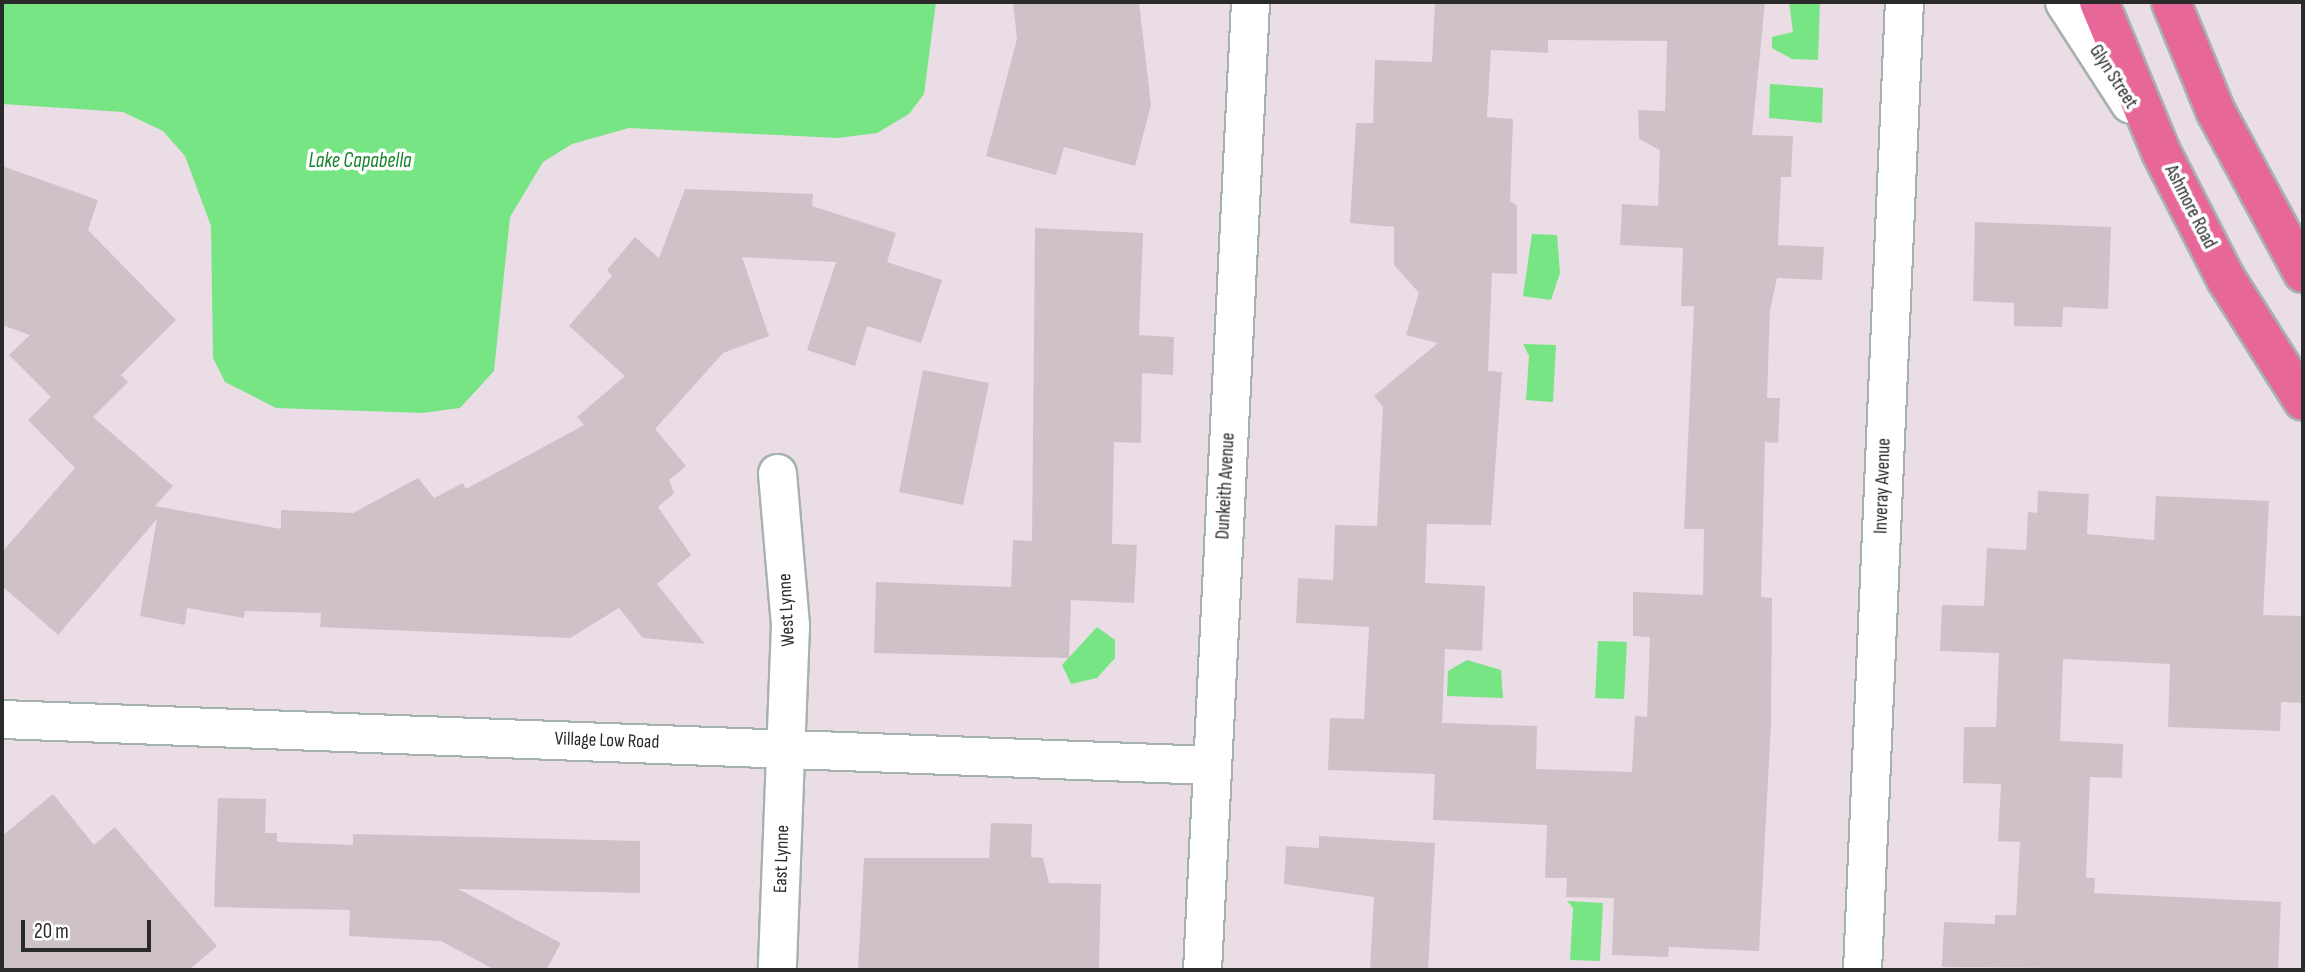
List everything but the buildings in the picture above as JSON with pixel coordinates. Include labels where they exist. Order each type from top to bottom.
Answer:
[{"type":"main road","name":"Ashmore Road","points":[[2099,2],[2161,152],[2226,279],[2303,401]]},
{"type":"main road","points":[[2171,2],[2216,112],[2303,273]]},
{"type":"street","name":"Dunkeith Avenue","points":[[1202,970],[1250,2]]},
{"type":"street","name":"Inveray Avenue","points":[[1862,970],[1903,2]]},
{"type":"street","name":"Glyn Street","points":[[2064,2],[2161,152]]},
{"type":"street","name":"West Lynne","points":[[777,473],[790,625],[786,747]]},
{"type":"street","name":"Village Low Road","points":[[2,719],[1212,765]]},
{"type":"street","name":"East Lynne","points":[[778,970],[786,747]]},
{"type":"water","name":"Lake Capabella","points":[[2,2],[936,2],[924,94],[909,114],[877,133],[838,138],[629,128],[572,144],[543,162],[510,217],[494,371],[460,408],[423,413],[276,408],[225,382],[213,358],[211,226],[185,156],[163,131],[123,112],[2,104]]},
{"type":"water","points":[[1789,2],[1820,2],[1818,60],[1792,59],[1772,48],[1772,37],[1793,32]]},
{"type":"water","points":[[1770,84],[1823,88],[1822,123],[1769,118]]},
{"type":"water","points":[[1532,234],[1557,235],[1560,273],[1551,300],[1523,296]]},
{"type":"water","points":[[1523,344],[1556,345],[1553,402],[1526,400],[1529,356]]},
{"type":"water","points":[[1097,627],[1115,640],[1115,658],[1097,678],[1071,684],[1062,665]]},
{"type":"water","points":[[1598,641],[1627,642],[1624,699],[1595,698]]},
{"type":"water","points":[[1467,660],[1501,670],[1503,698],[1447,696],[1448,671]]},
{"type":"water","points":[[1567,901],[1603,903],[1600,961],[1570,960],[1573,908]]}]
